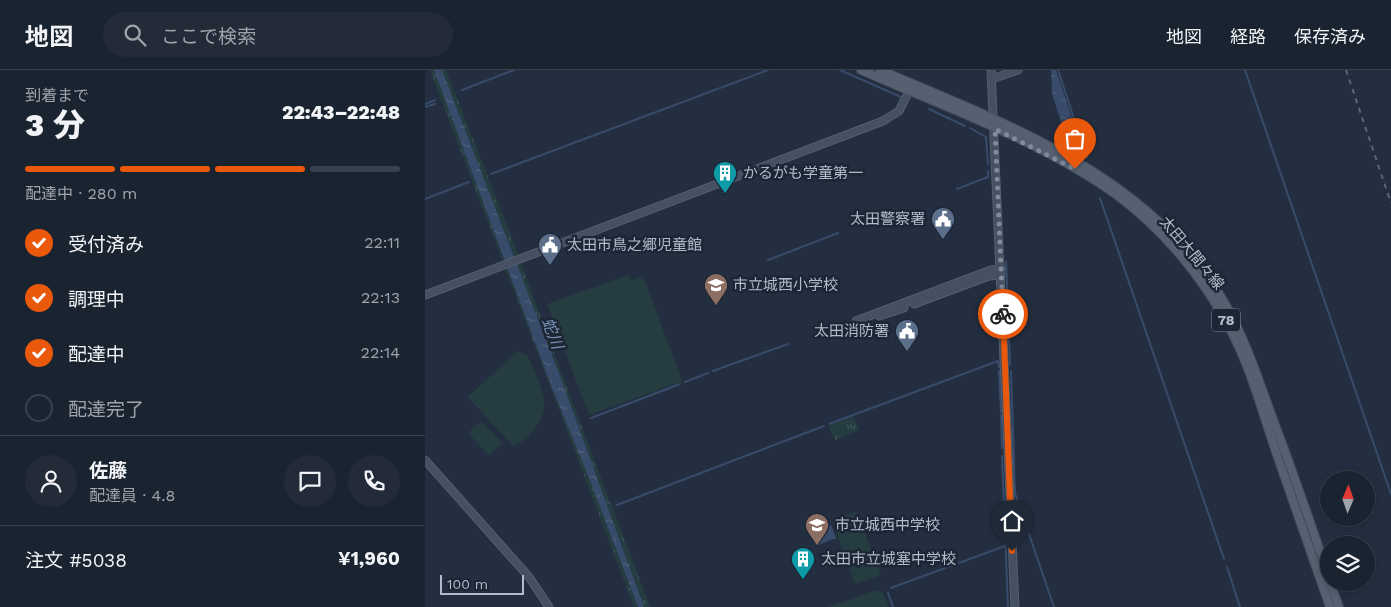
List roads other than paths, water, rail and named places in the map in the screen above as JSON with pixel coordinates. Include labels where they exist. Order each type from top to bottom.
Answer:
[{"type":"main road","name":"太田大間々線","points":[[861,70],[995,129],[1069,166],[1113,193],[1143,216],[1176,250],[1213,298],[1247,366],[1329,607]]},
{"type":"main road","name":"太田大間々線","points":[[880,70],[1036,138],[1119,187],[1149,212],[1175,238],[1205,274],[1235,322],[1253,362],[1320,552]]},
{"type":"main road","points":[[1334,591],[1339,607]]},
{"type":"street","points":[[991,70],[1015,607]]},
{"type":"street","points":[[992,79],[1018,70]]},
{"type":"street","points":[[425,295],[883,121],[899,111],[909,91]]},
{"type":"street","points":[[991,270],[1001,272],[889,314],[856,321],[991,270]]},
{"type":"street","points":[[425,460],[529,577],[549,607]]},
{"type":"water","points":[[434,70],[442,70],[563,384],[644,607],[638,607],[589,478],[552,388]]},
{"type":"water","points":[[1051,70],[1056,70],[1085,157],[1069,148],[1052,93]]},
{"type":"water","points":[[831,525],[836,538],[816,546],[811,532]]},
{"type":"waterway","points":[[462,90],[514,70]]},
{"type":"waterway","points":[[491,174],[768,70]]},
{"type":"waterway","points":[[840,70],[901,97]]},
{"type":"waterway","points":[[1058,70],[1087,158]]},
{"type":"waterway","points":[[1245,70],[1391,494]]},
{"type":"waterway","points":[[425,104],[435,100]]},
{"type":"waterway","points":[[425,107],[435,104]]},
{"type":"waterway","points":[[929,109],[965,126]]},
{"type":"waterway","points":[[970,128],[986,137],[988,164]]},
{"type":"waterway","points":[[957,189],[988,177],[988,171]]},
{"type":"waterway","points":[[425,199],[469,182]]},
{"type":"waterway","points":[[1100,198],[1224,559]]},
{"type":"waterway","points":[[768,260],[838,233]]},
{"type":"waterway","points":[[1006,261],[1010,365]]},
{"type":"waterway","points":[[713,371],[788,344]]},
{"type":"waterway","points":[[829,424],[998,361],[999,367]]},
{"type":"waterway","points":[[999,371],[1001,412]]},
{"type":"waterway","points":[[1011,371],[1015,493],[1054,607]]},
{"type":"waterway","points":[[685,382],[708,373]]},
{"type":"waterway","points":[[591,418],[680,384]]},
{"type":"waterway","points":[[1001,415],[1002,448]]},
{"type":"waterway","points":[[617,505],[824,426]]},
{"type":"waterway","points":[[1002,456],[1008,607]]},
{"type":"waterway","points":[[891,588],[1005,546]]},
{"type":"waterway","points":[[1227,567],[1240,607]]},
{"type":"waterway","points":[[888,593],[893,607]]},
{"type":"railway","points":[[1346,70],[1391,203]]},
{"type":"place","name":"かるがも学童第一","points":[[725,194]]},
{"type":"place","name":"太田警察署","points":[[943,240]]},
{"type":"place","name":"太田市鳥之郷児童館","points":[[550,266]]},
{"type":"place","name":"市立城西小学校","points":[[716,306]]},
{"type":"place","name":"太田消防署","points":[[907,352]]},
{"type":"place","name":"市立城西中学校","points":[[817,546]]},
{"type":"place","name":"太田市立城塞中学校","points":[[803,580]]},
{"type":"water label","name":"蛇川","points":[[553,333]]}]
